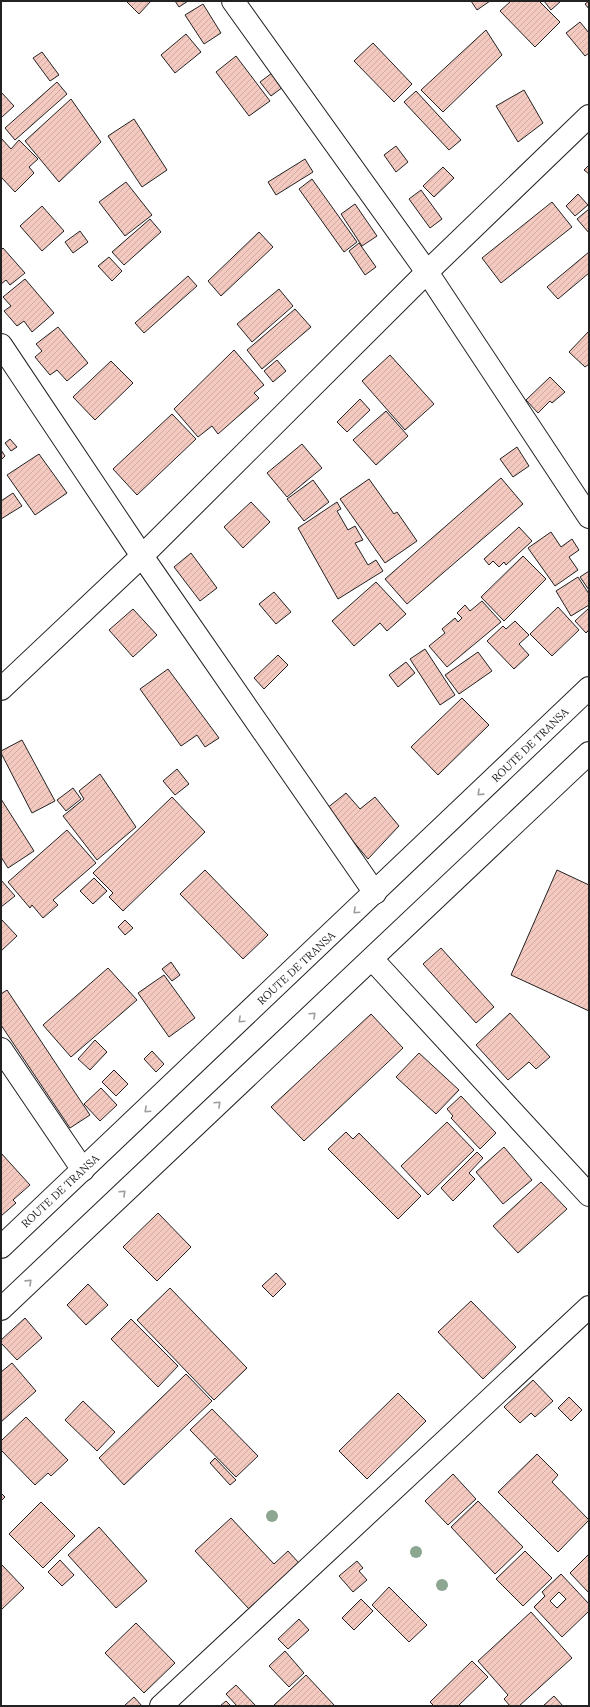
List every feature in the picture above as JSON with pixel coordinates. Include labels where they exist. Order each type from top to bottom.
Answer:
[{"type":"street","points":[[233,1],[427,272],[589,517]]},
{"type":"street","points":[[1,689],[142,556],[427,272],[589,116]]},
{"type":"street","points":[[1,345],[142,556],[376,892]]},
{"type":"street","name":"ROUTE DE TRANSA","points":[[1,1247],[589,688]]},
{"type":"street","points":[[1,1310],[589,752]]},
{"type":"street","points":[[372,958],[589,1195]]},
{"type":"street","points":[[1,1049],[83,1170]]},
{"type":"street","points":[[161,1706],[589,1307]]},
{"type":"building","points":[[151,1],[139,14],[127,2]]},
{"type":"building","points":[[175,1],[188,1],[179,7]]},
{"type":"building","points":[[471,1],[490,1],[477,10]]},
{"type":"building","points":[[511,1],[539,1],[560,22],[535,47],[500,11]]},
{"type":"building","points":[[544,1],[561,1],[551,10]]},
{"type":"building","points":[[589,1],[589,9],[585,4]]},
{"type":"building","points":[[203,4],[221,33],[204,44],[185,15]]},
{"type":"building","points":[[580,22],[589,33],[589,53],[585,56],[566,33]]},
{"type":"building","points":[[486,30],[502,55],[443,112],[421,90]]},
{"type":"building","points":[[186,34],[201,52],[175,73],[161,55]]},
{"type":"building","points":[[373,43],[412,84],[394,102],[354,61]]},
{"type":"building","points":[[42,52],[59,75],[50,81],[33,58]]},
{"type":"building","points":[[236,56],[270,101],[249,116],[216,72]]},
{"type":"building","points":[[276,70],[287,84],[271,96],[260,82]]},
{"type":"building","points":[[57,82],[67,94],[15,140],[5,128]]},
{"type":"building","points":[[524,90],[543,123],[518,142],[496,106]]},
{"type":"building","points":[[416,91],[461,140],[449,150],[404,102]]},
{"type":"building","points":[[1,92],[14,106],[2,117],[1,116]]},
{"type":"building","points":[[71,99],[101,142],[59,182],[25,141]]},
{"type":"building","points":[[134,119],[167,170],[142,187],[108,136]]},
{"type":"building","points":[[1,138],[11,149],[19,140],[38,159],[29,167],[34,173],[15,192],[1,177]]},
{"type":"building","points":[[396,146],[408,162],[396,172],[384,155]]},
{"type":"building","points":[[305,159],[313,172],[276,195],[268,182]]},
{"type":"building","points":[[589,165],[589,174],[584,170]]},
{"type":"building","points":[[443,167],[454,178],[434,197],[423,186]]},
{"type":"building","points":[[312,179],[357,242],[344,252],[299,189]]},
{"type":"building","points":[[126,182],[152,215],[125,236],[99,202]]},
{"type":"building","points":[[421,190],[442,219],[430,228],[409,199]]},
{"type":"building","points":[[578,194],[588,205],[575,216],[566,206]]},
{"type":"building","points":[[552,202],[572,227],[501,283],[482,258]]},
{"type":"building","points":[[355,204],[377,236],[362,246],[341,214]]},
{"type":"building","points":[[42,206],[64,231],[42,251],[20,226]]},
{"type":"building","points":[[589,209],[589,233],[577,219]]},
{"type":"building","points":[[150,219],[161,232],[124,265],[112,252]]},
{"type":"building","points":[[80,231],[88,242],[73,253],[65,242]]},
{"type":"building","points":[[259,232],[273,247],[221,296],[208,281]]},
{"type":"building","points":[[359,243],[376,267],[365,275],[349,251]]},
{"type":"building","points":[[3,248],[25,273],[10,285],[6,280],[1,284],[1,250]]},
{"type":"building","points":[[589,252],[589,273],[558,299],[547,287]]},
{"type":"building","points":[[109,257],[122,271],[112,281],[98,266]]},
{"type":"building","points":[[188,276],[197,286],[144,333],[135,323]]},
{"type":"building","points":[[25,279],[54,313],[32,332],[24,321],[17,326],[4,311],[11,306],[3,297]]},
{"type":"building","points":[[279,289],[293,306],[252,342],[237,324]]},
{"type":"building","points":[[295,309],[311,327],[262,369],[247,350]]},
{"type":"building","points":[[58,327],[88,363],[67,381],[57,370],[50,375],[35,357],[42,351],[36,344]]},
{"type":"building","points":[[589,331],[589,364],[585,367],[569,352]]},
{"type":"building","points":[[234,350],[264,385],[254,393],[259,398],[218,434],[212,426],[198,437],[174,409]]},
{"type":"building","points":[[390,355],[434,404],[405,430],[362,381]]},
{"type":"building","points":[[277,360],[286,371],[273,382],[264,371]]},
{"type":"building","points":[[111,361],[133,383],[95,420],[73,397]]},
{"type":"building","points":[[550,377],[565,392],[552,403],[550,401],[538,413],[526,400]]},
{"type":"building","points":[[360,399],[370,410],[347,432],[337,422]]},
{"type":"building","points":[[386,411],[408,436],[376,465],[353,440]]},
{"type":"building","points":[[172,414],[196,439],[137,495],[113,469]]},
{"type":"building","points":[[10,439],[17,447],[11,451],[5,443]]},
{"type":"building","points":[[302,444],[322,468],[287,497],[267,473]]},
{"type":"building","points":[[517,447],[529,466],[513,477],[500,459]]},
{"type":"building","points":[[1,450],[5,456],[1,460]]},
{"type":"building","points":[[39,454],[67,493],[35,515],[7,475]]},
{"type":"building","points":[[501,478],[523,504],[407,604],[385,579]]},
{"type":"building","points":[[369,479],[394,514],[397,512],[417,541],[385,563],[340,499]]},
{"type":"building","points":[[313,480],[329,502],[304,521],[287,499]]},
{"type":"building","points":[[13,493],[22,506],[1,519],[1,501]]},
{"type":"building","points":[[251,502],[270,522],[243,548],[224,527]]},
{"type":"building","points":[[337,502],[341,509],[337,511],[348,530],[355,526],[363,540],[355,543],[368,565],[376,560],[383,571],[338,599],[298,528]]},
{"type":"building","points":[[519,527],[532,541],[506,565],[504,562],[499,567],[493,561],[489,565],[484,559]]},
{"type":"building","points":[[551,532],[561,547],[572,539],[579,550],[569,557],[578,570],[555,586],[528,548]]},
{"type":"building","points":[[191,553],[217,588],[200,601],[174,567]]},
{"type":"building","points":[[523,556],[546,579],[504,621],[481,597]]},
{"type":"building","points":[[589,571],[589,590],[580,577]]},
{"type":"building","points":[[578,577],[589,594],[589,605],[571,616],[556,591]]},
{"type":"building","points":[[376,582],[406,614],[387,631],[380,623],[354,646],[332,621]]},
{"type":"building","points":[[274,592],[291,612],[276,624],[259,604]]},
{"type":"building","points":[[482,601],[501,622],[447,667],[429,646],[445,633],[442,629],[455,618],[458,622],[462,618],[457,613],[465,605],[470,611]]},
{"type":"building","points":[[558,607],[579,630],[552,656],[530,634]]},
{"type":"building","points":[[589,608],[589,630],[586,633],[575,621]]},
{"type":"building","points":[[133,609],[157,635],[133,657],[109,630]]},
{"type":"building","points":[[515,621],[529,635],[519,644],[529,655],[514,669],[487,641],[503,626],[506,629]]},
{"type":"building","points":[[425,649],[455,695],[440,705],[410,659]]},
{"type":"building","points":[[478,652],[492,671],[459,694],[445,675]]},
{"type":"building","points":[[278,655],[288,665],[264,689],[254,678]]},
{"type":"building","points":[[406,662],[415,673],[398,687],[389,675]]},
{"type":"building","points":[[168,669],[219,738],[205,747],[197,735],[181,746],[140,689]]},
{"type":"building","points":[[462,698],[489,725],[438,775],[411,747]]},
{"type":"building","points":[[22,740],[55,801],[32,813],[1,753],[1,751]]},
{"type":"building","points":[[177,769],[189,784],[175,795],[163,781]]},
{"type":"building","points":[[100,774],[136,827],[97,860],[63,816],[84,799],[79,791]]},
{"type":"building","points":[[73,788],[81,799],[66,811],[57,800]]},
{"type":"building","points":[[346,793],[360,809],[375,797],[399,826],[368,859],[326,809]]},
{"type":"building","points":[[172,797],[205,832],[123,911],[109,897],[113,893],[93,873]]},
{"type":"building","points":[[1,799],[34,851],[8,868],[1,857]]},
{"type":"building","points":[[67,830],[96,863],[53,900],[58,905],[43,918],[32,905],[30,908],[8,882]]},
{"type":"building","points":[[205,870],[268,935],[243,959],[180,894]]},
{"type":"building","points":[[557,870],[589,885],[589,1011],[511,975]]},
{"type":"building","points":[[94,878],[107,891],[93,904],[80,891]]},
{"type":"building","points":[[1,880],[15,896],[1,907]]},
{"type":"building","points":[[1,919],[17,936],[1,951]]},
{"type":"building","points":[[125,920],[133,928],[125,935],[118,927]]},
{"type":"building","points":[[441,948],[494,1007],[476,1023],[423,964]]},
{"type":"building","points":[[171,962],[180,975],[172,981],[162,969]]},
{"type":"building","points":[[108,968],[137,1000],[71,1057],[43,1025]]},
{"type":"building","points":[[164,975],[195,1018],[169,1037],[138,993]]},
{"type":"building","points":[[7,990],[90,1115],[70,1128],[1,1025],[1,994]]},
{"type":"building","points":[[510,1013],[550,1057],[536,1069],[529,1062],[508,1080],[476,1045]]},
{"type":"building","points":[[371,1014],[403,1048],[304,1141],[271,1107]]},
{"type":"building","points":[[95,1040],[107,1052],[90,1070],[78,1059]]},
{"type":"building","points":[[152,1051],[164,1064],[156,1072],[144,1059]]},
{"type":"building","points":[[419,1053],[459,1090],[436,1114],[396,1077]]},
{"type":"building","points":[[114,1070],[128,1084],[116,1096],[102,1082]]},
{"type":"building","points":[[101,1088],[117,1105],[100,1121],[84,1104]]},
{"type":"building","points":[[461,1096],[496,1133],[480,1149],[451,1118],[453,1116],[447,1109]]},
{"type":"building","points":[[447,1122],[474,1150],[428,1195],[401,1166]]},
{"type":"building","points":[[346,1132],[353,1139],[359,1133],[421,1196],[398,1219],[328,1149]]},
{"type":"building","points":[[504,1147],[532,1180],[503,1204],[476,1172]]},
{"type":"building","points":[[477,1152],[483,1158],[469,1173],[475,1179],[453,1201],[441,1188]]},
{"type":"building","points":[[1,1153],[30,1185],[13,1200],[16,1203],[1,1216]]},
{"type":"building","points":[[541,1182],[567,1209],[518,1253],[493,1226]]},
{"type":"building","points":[[158,1213],[191,1247],[157,1281],[123,1247]]},
{"type":"building","points":[[276,1273],[286,1284],[273,1297],[262,1286]]},
{"type":"building","points":[[88,1284],[108,1305],[86,1325],[67,1305]]},
{"type":"building","points":[[170,1288],[247,1368],[214,1400],[137,1320]]},
{"type":"building","points":[[471,1301],[516,1347],[483,1379],[438,1332]]},
{"type":"building","points":[[25,1318],[42,1338],[17,1360],[1,1343],[1,1340]]},
{"type":"building","points":[[131,1319],[178,1366],[158,1387],[111,1339]]},
{"type":"building","points":[[12,1363],[36,1391],[1,1422],[1,1372]]},
{"type":"building","points":[[186,1374],[212,1401],[124,1485],[99,1458]]},
{"type":"building","points":[[533,1380],[553,1401],[535,1417],[531,1413],[520,1423],[504,1407]]},
{"type":"building","points":[[398,1393],[426,1421],[367,1479],[339,1451]]},
{"type":"building","points":[[569,1397],[582,1410],[571,1421],[558,1408]]},
{"type":"building","points":[[83,1401],[115,1432],[97,1451],[65,1420]]},
{"type":"building","points":[[212,1409],[258,1456],[236,1477],[190,1430]]},
{"type":"building","points":[[26,1417],[68,1460],[51,1476],[48,1473],[35,1485],[1,1450],[1,1441]]},
{"type":"building","points":[[537,1454],[558,1475],[552,1482],[589,1520],[558,1552],[498,1492]]},
{"type":"building","points":[[215,1458],[236,1480],[230,1485],[210,1463]]},
{"type":"building","points":[[453,1474],[476,1499],[448,1525],[425,1501]]},
{"type":"building","points":[[1,1493],[5,1497],[1,1501]]},
{"type":"building","points":[[478,1501],[523,1547],[495,1574],[451,1527]]},
{"type":"building","points":[[41,1502],[75,1536],[43,1568],[9,1534]]},
{"type":"building","points":[[231,1518],[274,1564],[288,1551],[299,1563],[249,1609],[195,1551]]},
{"type":"building","points":[[99,1527],[147,1581],[116,1608],[68,1555]]},
{"type":"building","points":[[525,1551],[552,1578],[523,1606],[496,1579]]},
{"type":"building","points":[[589,1554],[589,1593],[570,1573]]},
{"type":"building","points":[[60,1560],[74,1575],[62,1586],[48,1572]]},
{"type":"building","points":[[357,1561],[363,1568],[359,1571],[367,1580],[353,1592],[339,1576]]},
{"type":"building","points":[[1,1564],[24,1588],[1,1610]]},
{"type":"building","points":[[561,1574],[589,1604],[589,1611],[562,1637],[534,1607],[545,1596],[542,1592]],"holes":[[[559,1592],[566,1599],[557,1608],[550,1601]]]},
{"type":"building","points":[[389,1587],[427,1625],[409,1642],[372,1605]]},
{"type":"building","points":[[361,1599],[373,1611],[354,1630],[342,1618]]},
{"type":"building","points":[[531,1612],[572,1658],[519,1706],[510,1706],[504,1699],[508,1695],[478,1661]]},
{"type":"building","points":[[299,1619],[309,1630],[288,1649],[278,1639]]},
{"type":"building","points":[[136,1623],[175,1663],[144,1693],[105,1653]]},
{"type":"building","points":[[285,1651],[304,1673],[289,1687],[269,1666]]},
{"type":"building","points":[[472,1661],[488,1677],[458,1706],[434,1706],[430,1702]]},
{"type":"building","points":[[306,1675],[335,1706],[273,1706]]},
{"type":"building","points":[[236,1685],[256,1706],[237,1706],[226,1694]]},
{"type":"building","points":[[554,1696],[563,1706],[543,1706]]},
{"type":"building","points":[[134,1697],[142,1706],[124,1706]]},
{"type":"building","points":[[226,1701],[231,1706],[220,1706]]}]
